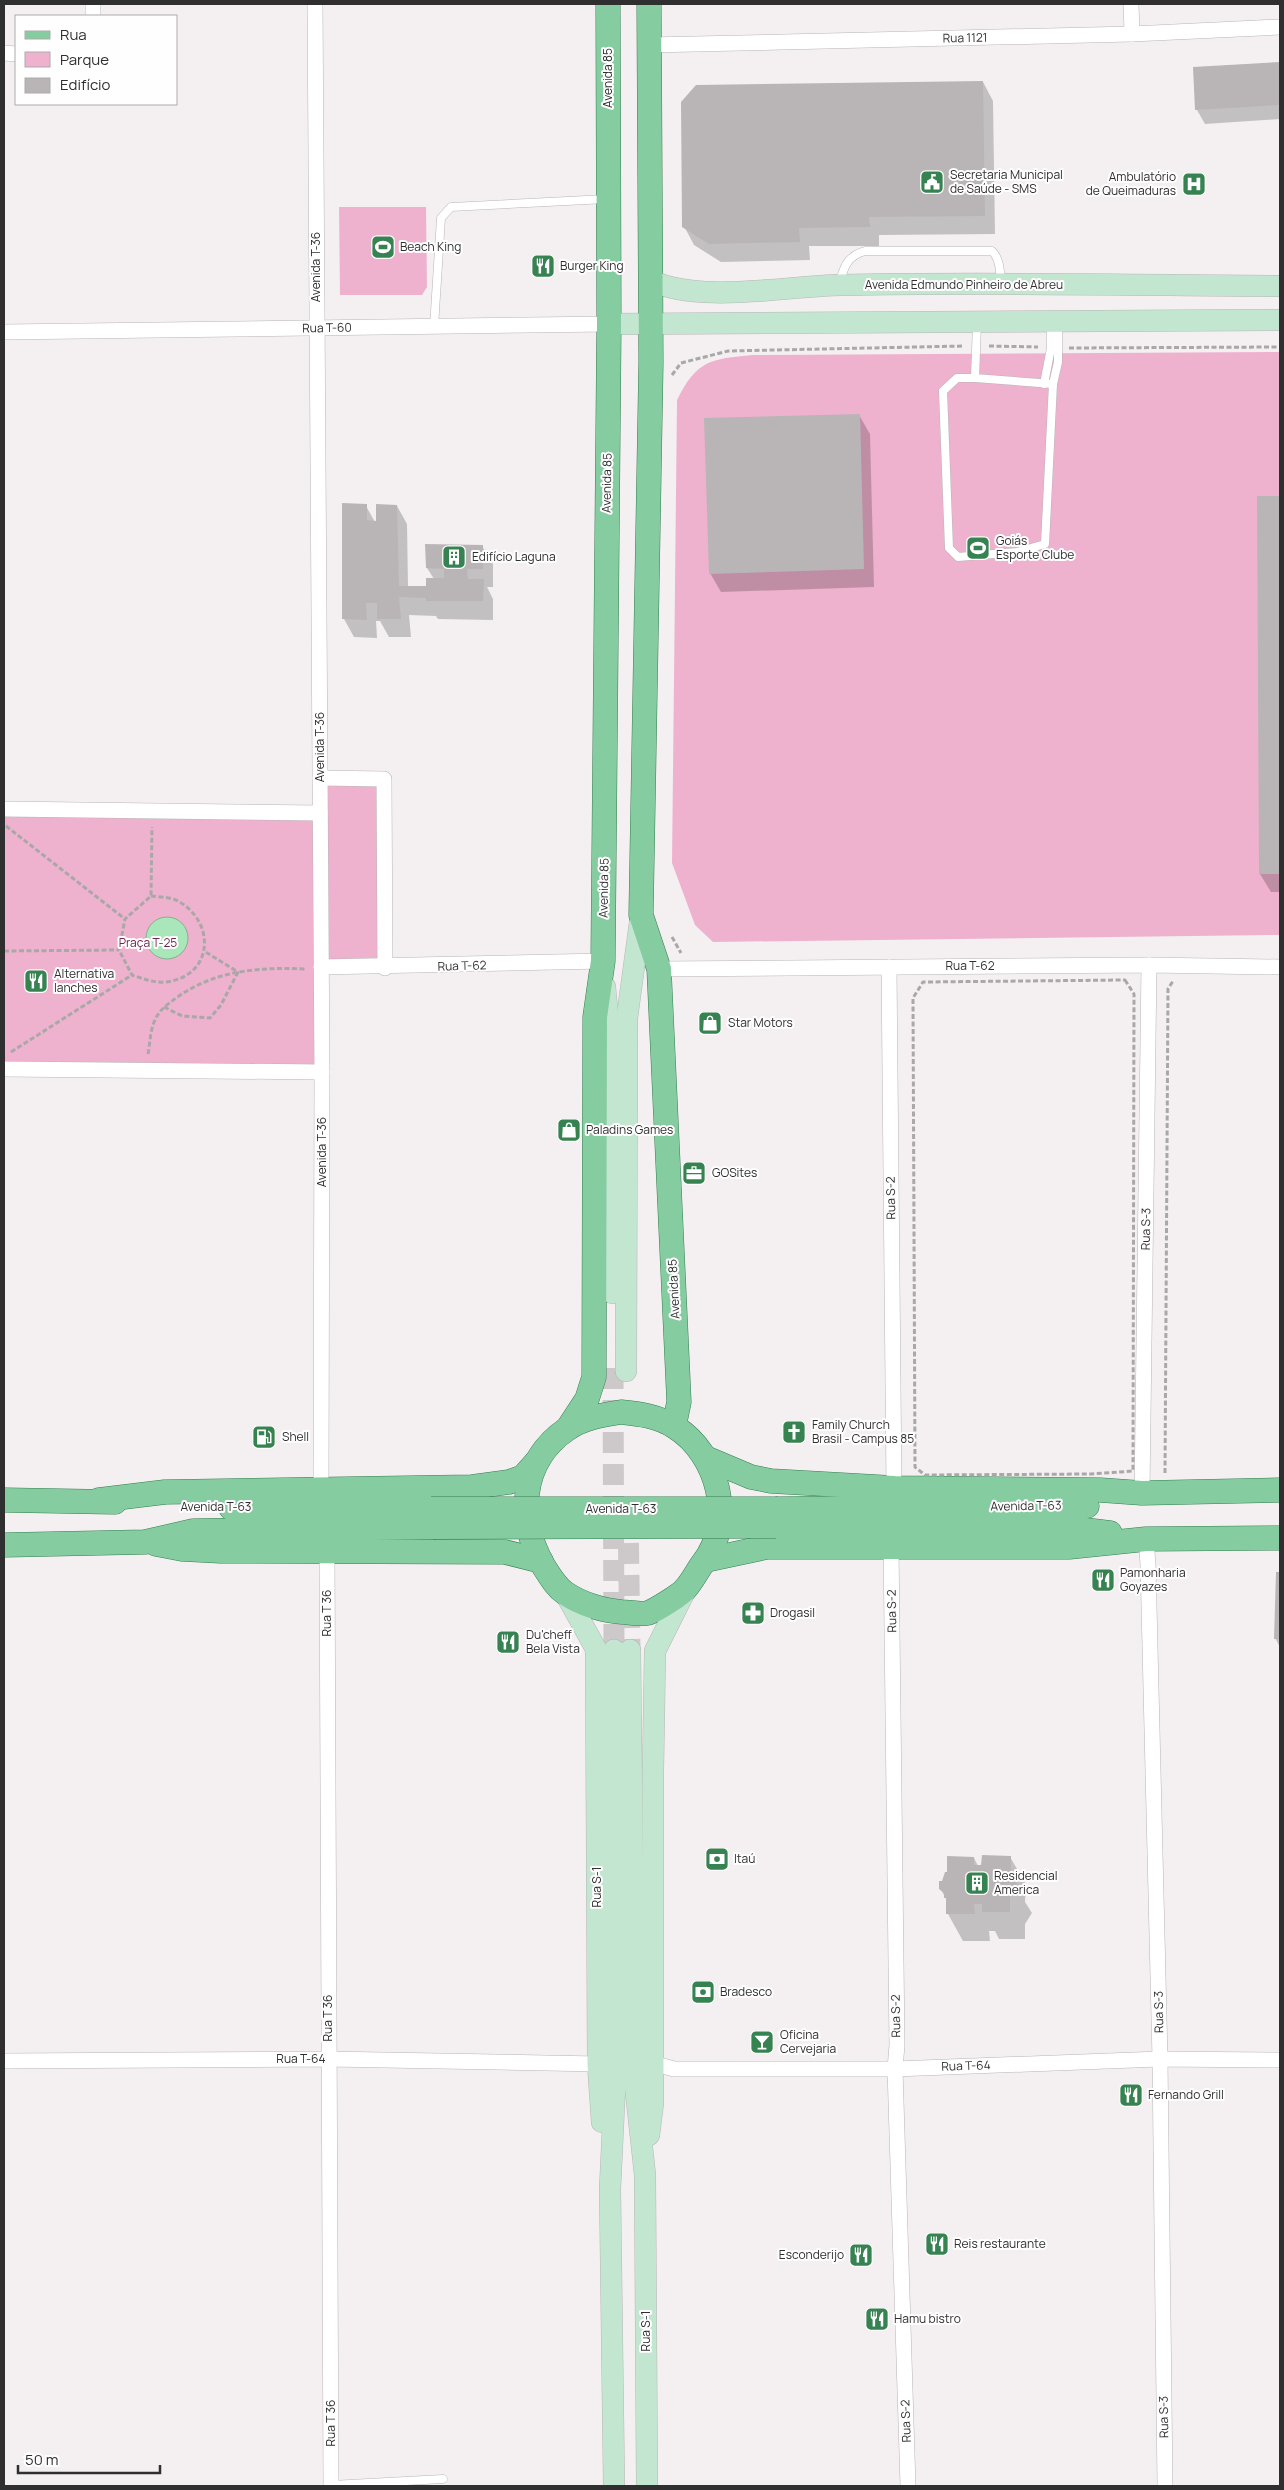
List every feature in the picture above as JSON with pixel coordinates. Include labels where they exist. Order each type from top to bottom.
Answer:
[{"type":"main road","name":"Avenida 85","points":[[608,4],[609,324],[603,962],[608,1020],[619,1369],[627,1018],[642,915],[651,325],[649,4]]},
{"type":"main road","name":"Avenida Edmundo Pinheiro de Abreu","points":[[650,280],[661,285],[696,293],[839,285],[1280,286]]},
{"type":"main road","points":[[651,325],[1280,320]]},
{"type":"main road","name":"Rua T-60","points":[[609,324],[651,325]]},
{"type":"main road","name":"Avenida 85","points":[[642,915],[659,969],[679,1402],[674,1426]]},
{"type":"main road","name":"Avenida 85","points":[[568,1428],[587,1399],[594,1377],[595,1017],[603,962]]},
{"type":"main road","points":[[621,1412],[649,1415],[674,1426],[692,1440],[706,1458],[718,1486],[720,1516],[713,1546],[706,1560],[686,1589],[647,1613],[606,1611],[565,1593],[552,1580],[528,1533],[526,1502],[532,1472],[539,1459],[552,1441],[568,1428],[594,1416],[621,1412]]},
{"type":"main road","name":"Avenida T-63","points":[[706,1458],[751,1477],[771,1481],[894,1488],[1100,1490],[1142,1493],[1280,1490]]},
{"type":"main road","name":"Avenida T-63","points":[[99,1500],[165,1492],[472,1487],[509,1482],[523,1477],[539,1459]]},
{"type":"main road","name":"Avenida T-63","points":[[4,1500],[99,1500],[164,1507],[432,1518],[777,1517],[1087,1506],[1142,1493]]},
{"type":"main road","name":"Avenida T-63","points":[[777,1517],[1069,1528],[1146,1539]]},
{"type":"main road","name":"Avenida T-63","points":[[4,1545],[145,1542],[193,1531],[432,1518]]},
{"type":"main road","name":"Avenida T-63","points":[[706,1560],[767,1547],[1069,1547],[1146,1539],[1280,1538]]},
{"type":"main road","name":"Avenida T-63","points":[[145,1542],[182,1549],[504,1552],[541,1561]]},
{"type":"main road","name":"Rua S-1","points":[[645,2175],[653,2103],[655,1651],[686,1589]]},
{"type":"main road","name":"Rua S-1","points":[[565,1593],[596,1649],[598,2064],[601,2114],[610,2189]]},
{"type":"main road","name":"Rua S-1","points":[[614,2486],[610,2189],[616,2063],[622,1650],[635,2084],[645,2175],[647,2486]]},
{"type":"street","name":"Avenida T-36","points":[[315,4],[320,778],[318,968],[322,1072],[321,1490]]},
{"type":"street","points":[[1131,4],[1132,34]]},
{"type":"street","name":"Rua 1121","points":[[649,45],[1132,34],[1280,27]]},
{"type":"street","name":"Rua T-60","points":[[4,332],[609,324]]},
{"type":"street","points":[[320,778],[384,779],[386,968]]},
{"type":"street","points":[[4,809],[320,813]]},
{"type":"street","name":"Rua T-62","points":[[318,968],[603,962]]},
{"type":"street","name":"Rua T-62","points":[[659,969],[1150,965],[1280,967]]},
{"type":"street","name":"Rua S-3","points":[[1142,1493],[1150,965]]},
{"type":"street","name":"Rua S-2","points":[[889,967],[894,1488]]},
{"type":"street","points":[[4,1069],[322,1072]]},
{"type":"street","name":"Rua S-3","points":[[1146,1539],[1160,2059],[1165,2486]]},
{"type":"street","name":"Rua S-2","points":[[891,1546],[895,2069],[908,2486]]},
{"type":"street","name":"Rua T 36","points":[[327,1550],[331,2486]]},
{"type":"street","name":"Rua T-64","points":[[4,2061],[328,2059],[598,2064]]},
{"type":"street","name":"Rua T-64","points":[[652,2063],[674,2069],[895,2069],[1160,2059],[1280,2060]]},
{"type":"lane","points":[[434,327],[441,218],[451,208],[608,198]]},
{"type":"lane","points":[[839,285],[845,263],[856,254],[865,251],[992,251],[999,263],[1002,284]]},
{"type":"lane","points":[[975,378],[977,322]]},
{"type":"lane","points":[[1053,384],[957,378],[944,390],[949,548],[958,557],[1017,552],[1045,544],[1053,384],[1057,371],[1055,322]]},
{"type":"lane","points":[[1044,384],[1055,348]]},
{"type":"lane","points":[[331,2486],[444,2480]]},
{"type":"path","points":[[670,379],[681,363],[728,351],[976,346],[1055,348],[1280,347]]},
{"type":"path","points":[[151,896],[176,900],[193,912],[204,928],[202,961],[183,978],[166,982],[150,981],[132,975],[119,950],[125,920],[151,896],[152,817]]},
{"type":"path","points":[[4,824],[125,920]]},
{"type":"path","points":[[4,951],[119,950]]},
{"type":"path","points":[[204,951],[238,972]]},
{"type":"path","points":[[148,1056],[154,1020],[164,1007],[189,989],[208,979],[265,967],[318,968]]},
{"type":"path","points":[[164,1007],[182,1016],[210,1018],[221,1005],[238,972]]},
{"type":"path","points":[[4,1056],[132,975]]},
{"type":"path","points":[[1165,1476],[1168,989],[1174,979]]},
{"type":"path","points":[[1125,980],[1134,994],[1133,1471],[1091,1474],[926,1475],[915,1467],[913,998],[924,982],[1125,980]]},
{"type":"green space","name":"Beach King","points":[[339,207],[426,207],[427,287],[422,295],[340,295]]},
{"type":"green space","name":"Goiás Esporte Clube","points":[[1280,352],[1280,935],[713,942],[695,925],[672,863],[677,400],[698,369],[715,360],[753,355]]},
{"type":"green space","points":[[328,786],[378,786],[378,960],[328,960]]},
{"type":"green space","name":"Praça T-25","points":[[4,812],[314,820],[320,1069],[4,1066]]},
{"type":"shaded area","points":[[167,917],[182,923],[188,938],[182,953],[167,959],[152,953],[146,938],[152,923]]},
{"type":"building","points":[[1280,62],[1280,105],[1195,110],[1193,67]]},
{"type":"building","points":[[983,81],[985,216],[869,217],[870,227],[799,228],[800,242],[709,244],[682,227],[681,102],[696,85]]},
{"type":"building","points":[[860,414],[864,569],[709,574],[704,418]]},
{"type":"building","points":[[1257,496],[1280,496],[1280,874],[1259,874]]},
{"type":"building","name":"Edifício Laguna","points":[[342,503],[367,504],[367,520],[376,521],[376,504],[397,505],[399,586],[426,586],[426,578],[444,578],[444,569],[426,568],[425,544],[483,545],[483,569],[467,569],[468,579],[484,579],[483,601],[426,601],[426,598],[399,597],[401,619],[377,619],[377,603],[366,603],[367,620],[342,619]]},
{"type":"building","points":[[1276,1572],[1280,1572],[1280,1639],[1274,1639]]},
{"type":"building","name":"Residencial America","points":[[982,1855],[1011,1856],[1011,1877],[1018,1885],[1010,1897],[1010,1912],[982,1912],[982,1904],[974,1904],[975,1914],[946,1914],[946,1898],[944,1898],[944,1893],[939,1889],[939,1881],[942,1881],[945,1872],[947,1872],[947,1856],[974,1857],[974,1865],[981,1865]]},
{"type":"tunnel","points":[[613,1368],[614,1650]]},
{"type":"tunnel","points":[[628,1511],[630,1650]]},
{"type":"place","name":"Secretaria Municipal de Saúde - SMS","points":[[932,182]]},
{"type":"place","name":"Ambulatório de Queimaduras","points":[[1194,184]]},
{"type":"place","name":"Beach King","points":[[383,247]]},
{"type":"place","name":"Burger King","points":[[543,266]]},
{"type":"place","name":"Goiás Esporte Clube","points":[[978,548]]},
{"type":"place","name":"Edifício Laguna","points":[[454,557]]},
{"type":"place","name":"Alternativa lanches","points":[[36,981]]},
{"type":"place","name":"Star Motors","points":[[710,1023]]},
{"type":"place","name":"Paladins Games","points":[[569,1130]]},
{"type":"place","name":"GOSites","points":[[694,1173]]},
{"type":"place","name":"Family Church Brasil - Campus 85","points":[[794,1432]]},
{"type":"place","name":"Shell","points":[[264,1437]]},
{"type":"place","name":"Pamonharia Goyazes","points":[[1103,1580]]},
{"type":"place","name":"Drogasil","points":[[753,1613]]},
{"type":"place","name":"Du'cheff Bela Vista","points":[[508,1642]]},
{"type":"place","name":"Itaú","points":[[717,1859]]},
{"type":"place","name":"Residencial America","points":[[977,1883]]},
{"type":"place","name":"Bradesco","points":[[703,1992]]},
{"type":"place","name":"Oficina Cervejaria","points":[[762,2042]]},
{"type":"place","name":"Fernando Grill","points":[[1131,2095]]},
{"type":"place","name":"Reis restaurante","points":[[937,2244]]},
{"type":"place","name":"Esconderijo","points":[[861,2255]]},
{"type":"place","name":"Hamu bistro","points":[[877,2319]]}]
